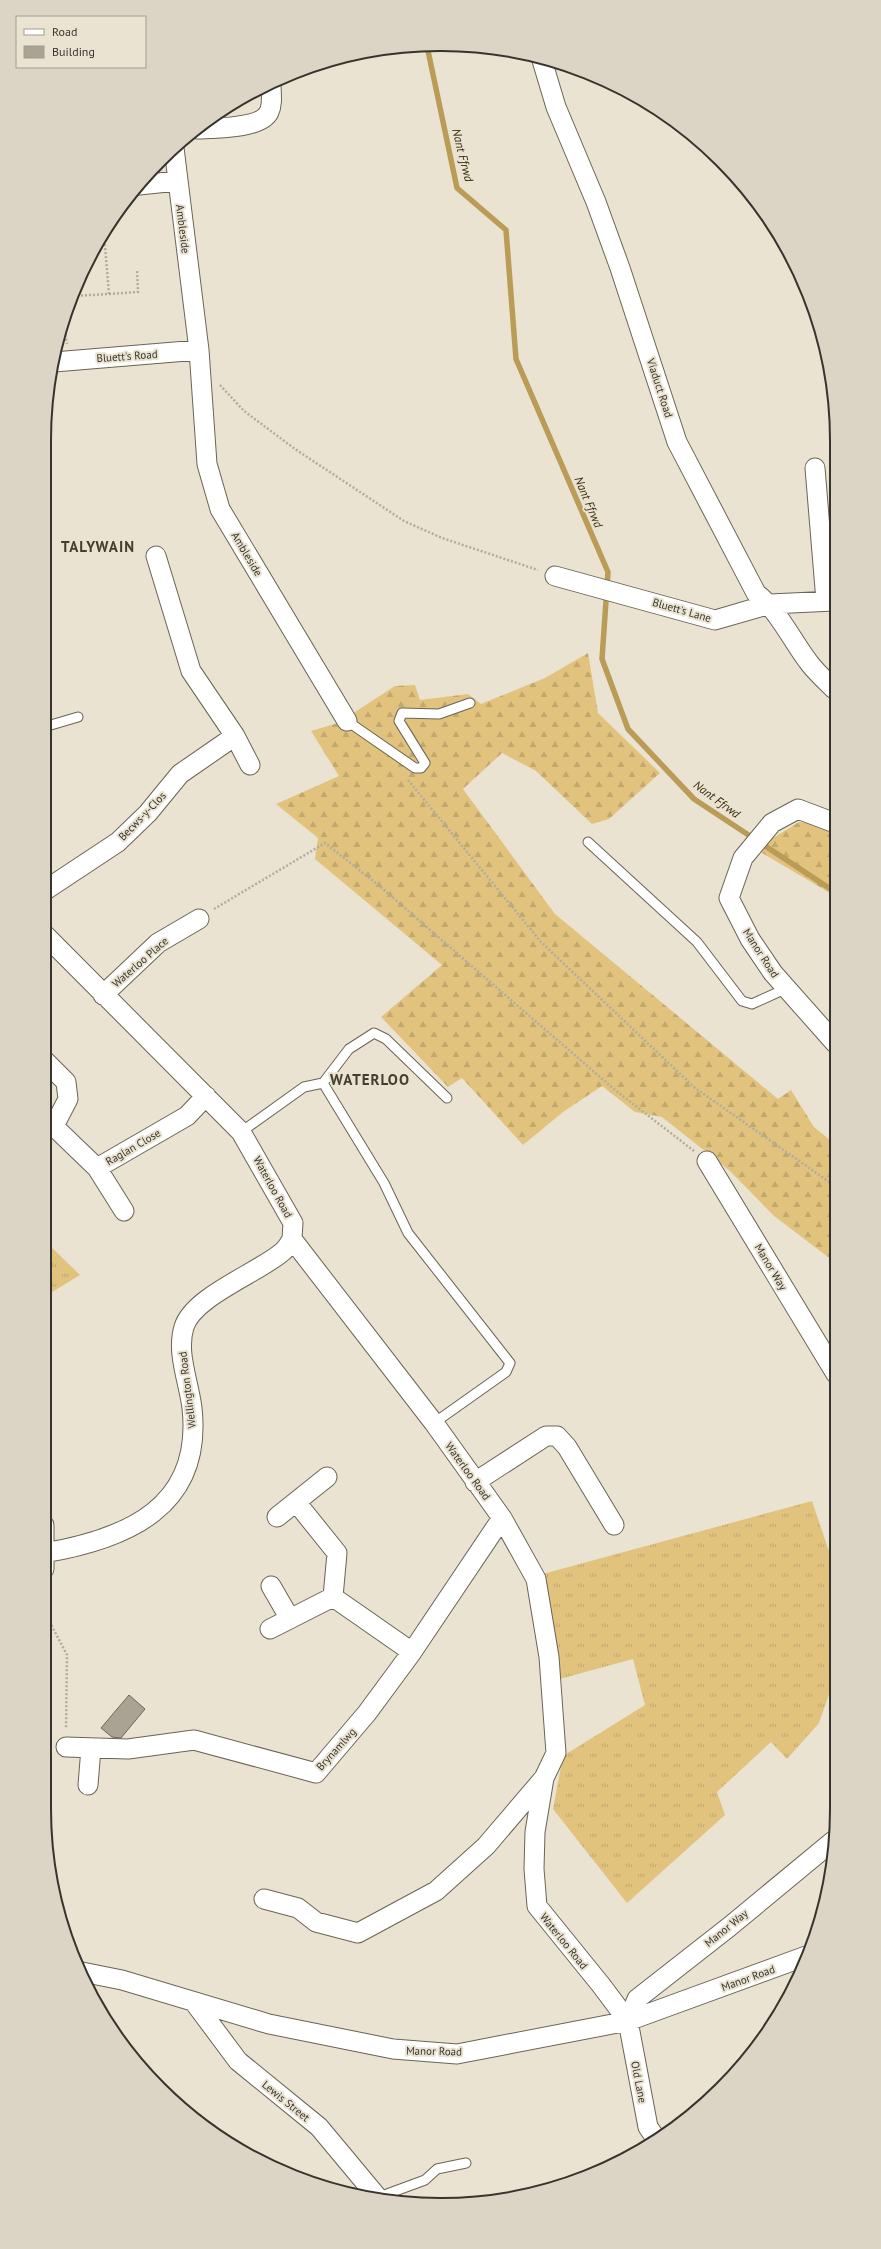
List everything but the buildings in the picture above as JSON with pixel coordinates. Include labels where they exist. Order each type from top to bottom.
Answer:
[{"type":"street","name":"Viaduct Road","points":[[543,65],[556,107],[596,202],[620,268],[677,442],[756,593],[770,604],[779,621],[812,666],[830,685]]},
{"type":"street","points":[[208,128],[257,122],[269,113],[272,100],[271,90]]},
{"type":"street","name":"Ambleside","points":[[175,156],[199,350],[207,464],[220,509],[346,721]]},
{"type":"street","points":[[148,184],[177,181]]},
{"type":"street","name":"Bluett's Road","points":[[59,362],[199,350]]},
{"type":"street","points":[[815,468],[830,601]]},
{"type":"street","points":[[156,556],[192,671],[235,736],[250,765]]},
{"type":"street","name":"Bluett's Lane","points":[[554,576],[715,620],[770,604],[830,601]]},
{"type":"street","name":"Becws-y-Clos","points":[[51,886],[118,842],[148,813],[180,774],[235,736]]},
{"type":"street","name":"Manor Road","points":[[830,821],[798,809],[772,823],[743,858],[729,898],[750,939],[785,989],[830,1038]]},
{"type":"street","name":"Waterloo Place","points":[[103,995],[158,943],[199,919]]},
{"type":"street","name":"Waterloo Road","points":[[51,941],[241,1132],[293,1223],[292,1239],[434,1423],[502,1518],[536,1579],[549,1656],[556,1753],[544,1778],[535,1832],[534,1869],[537,1906],[628,2021]]},
{"type":"street","points":[[51,1067],[66,1082],[68,1099],[51,1120]]},
{"type":"street","name":"Raglan Close","points":[[51,1124],[97,1168],[187,1116],[206,1096]]},
{"type":"street","name":"Manor Way","points":[[707,1161],[830,1364]]},
{"type":"street","points":[[97,1168],[124,1211]]},
{"type":"street","name":"Wellington Road","points":[[51,1552],[87,1544],[121,1533],[157,1511],[182,1479],[193,1446],[192,1408],[182,1351],[184,1326],[198,1305],[282,1253],[292,1239]]},
{"type":"street","points":[[476,1482],[546,1436],[557,1436],[567,1447],[614,1525]]},
{"type":"street","points":[[277,1517],[327,1477]]},
{"type":"street","points":[[296,1502],[337,1553],[333,1597]]},
{"type":"street","name":"Brynamlwg","points":[[66,1747],[128,1749],[194,1740],[316,1773],[367,1713],[412,1652],[502,1518]]},
{"type":"street","points":[[271,1586],[290,1619]]},
{"type":"street","points":[[270,1629],[333,1597]]},
{"type":"street","points":[[333,1597],[412,1652]]},
{"type":"street","points":[[88,1785],[91,1748]]},
{"type":"street","points":[[264,1899],[298,1908],[316,1922],[358,1933],[436,1891],[486,1846],[544,1778]]},
{"type":"street","name":"Manor Way","points":[[628,2021],[637,1999],[828,1845]]},
{"type":"street","name":"Manor Road","points":[[88,1973],[122,1980],[269,2024],[393,2049],[457,2054],[628,2021],[800,1958]]},
{"type":"street","name":"Lewis Street","points":[[194,2002],[238,2061],[319,2127],[374,2192]]},
{"type":"street","name":"Old Lane","points":[[628,2021],[648,2127],[653,2134]]},
{"type":"lane","name":"Ambleside","points":[[346,721],[415,768],[421,768],[425,762],[399,721],[402,713],[439,714],[470,703]]},
{"type":"lane","points":[[51,725],[78,717]]},
{"type":"lane","points":[[588,842],[697,942],[742,1001],[752,1004],[785,989]]},
{"type":"lane","points":[[241,1132],[304,1087],[323,1082],[349,1049],[374,1033],[386,1039],[447,1098]]},
{"type":"lane","points":[[323,1082],[384,1183],[408,1233],[510,1363],[506,1372],[434,1423]]},
{"type":"lane","points":[[388,2195],[425,2180],[437,2169],[466,2162]]},
{"type":"path","points":[[105,243],[109,294]]},
{"type":"path","points":[[79,296],[138,292],[137,270]]},
{"type":"path","points":[[218,382],[244,410],[295,449],[404,521],[442,538],[554,576]]},
{"type":"path","points":[[403,774],[541,942],[695,1088],[830,1182]]},
{"type":"path","points":[[199,919],[325,843],[383,889],[615,1090],[707,1161]]},
{"type":"path","points":[[51,1624],[67,1655],[66,1747],[51,1757]]},
{"type":"green space","points":[[588,653],[598,713],[660,773],[609,819],[592,824],[536,771],[502,753],[463,789],[555,914],[778,1099],[791,1090],[814,1127],[830,1140],[830,1258],[774,1216],[730,1171],[662,1117],[635,1112],[602,1086],[563,1112],[523,1145],[462,1078],[448,1087],[381,1017],[442,965],[315,859],[318,838],[276,804],[339,776],[311,731],[338,723],[395,686],[415,685],[420,700],[468,694],[481,704],[545,678]]},
{"type":"green space","points":[[799,822],[823,823],[830,829],[830,893],[755,849]]},
{"type":"green space","points":[[51,1247],[80,1275],[51,1293]]},
{"type":"green space","points":[[812,1501],[830,1554],[830,1691],[819,1723],[787,1759],[771,1742],[717,1792],[725,1815],[627,1903],[553,1809],[563,1756],[645,1705],[633,1659],[556,1680],[539,1575]]},
{"type":"waterway","name":"Nant Ffrwd","points":[[428,51],[457,188],[506,230],[516,359],[608,572],[602,659],[628,729],[694,799],[830,889]]},
{"type":"district","name":"TALYWAIN","points":[[98,546]]},
{"type":"district","name":"WATERLOO","points":[[370,1079]]}]
